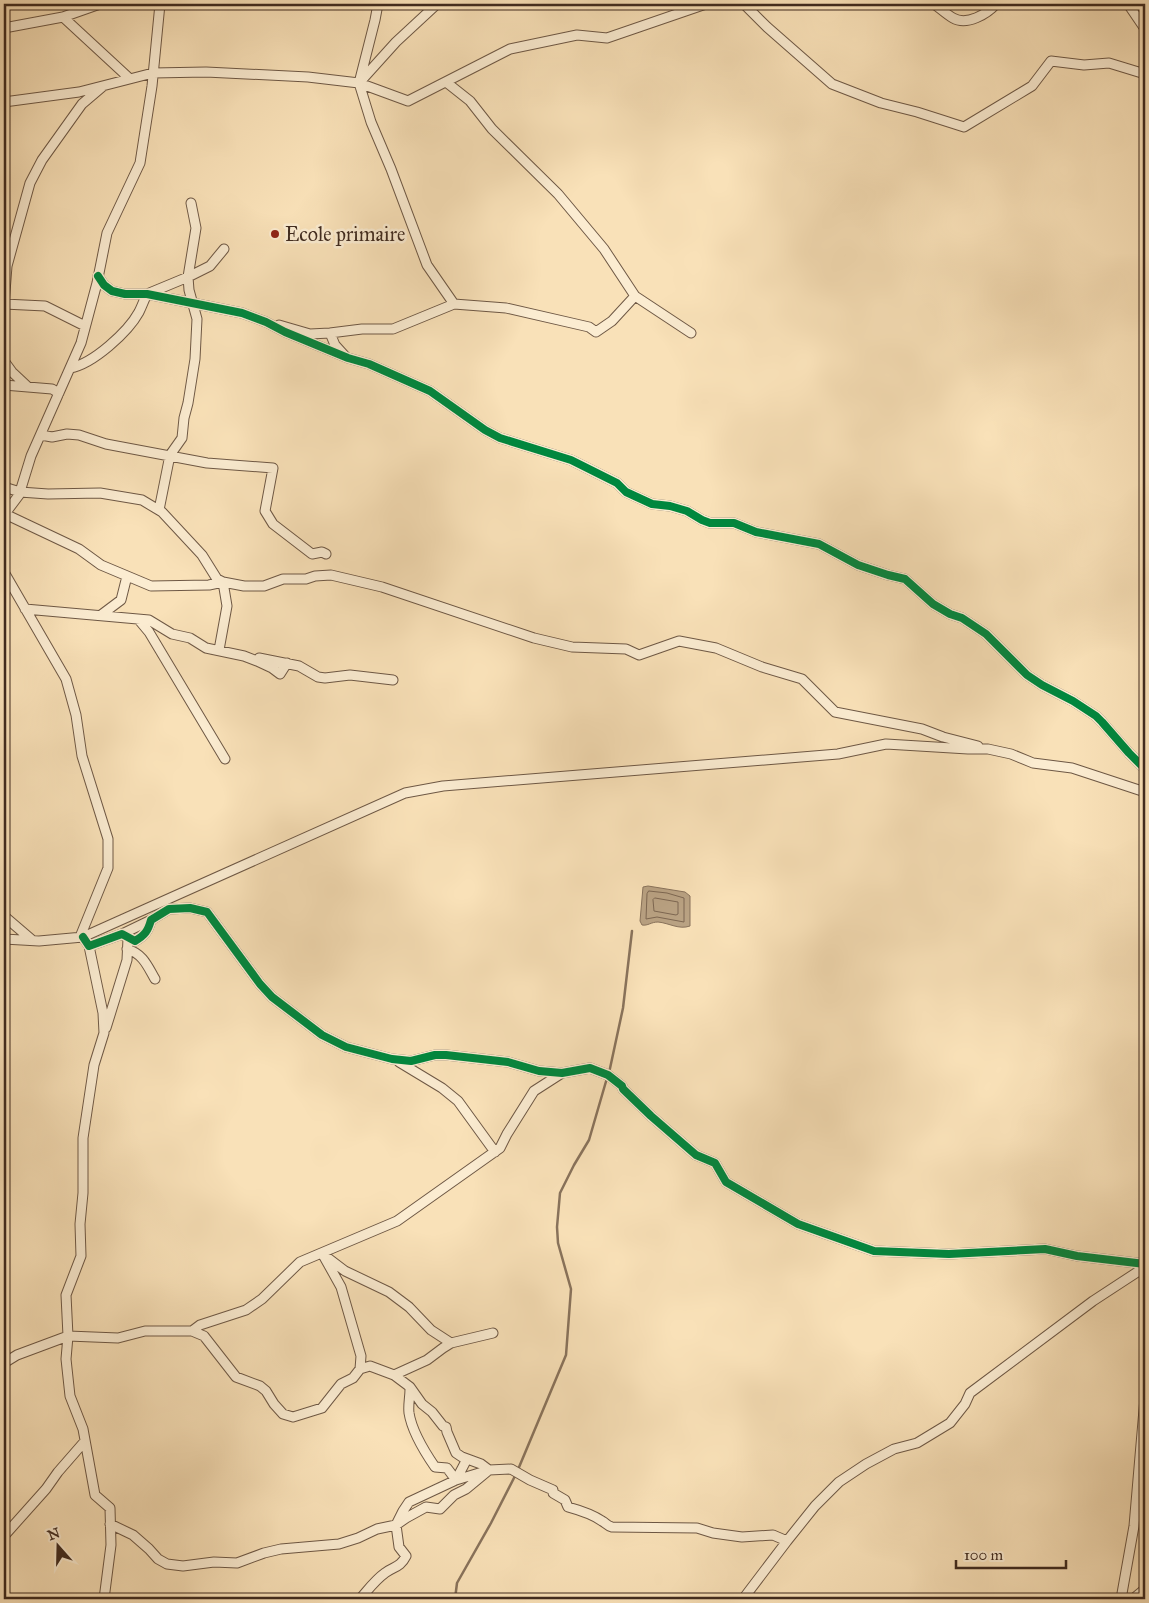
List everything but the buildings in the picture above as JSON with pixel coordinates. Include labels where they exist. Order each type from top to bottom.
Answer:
[{"type":"street","points":[[4,28],[64,17],[100,4]]},
{"type":"street","points":[[160,4],[153,73],[140,163],[107,233],[81,343],[40,435],[20,492],[4,515],[79,549],[101,565],[151,586],[209,585],[223,582]]},
{"type":"street","points":[[378,4],[359,83],[370,122],[391,170],[426,265],[454,304]]},
{"type":"street","points":[[359,83],[396,42],[437,4]]},
{"type":"street","points":[[4,102],[79,92],[153,73],[206,72],[308,77],[359,83],[408,101],[510,49],[577,35],[607,38],[706,4]]},
{"type":"street","points":[[744,4],[767,27],[832,84],[881,103],[964,127],[1032,86],[1051,61],[1084,66],[1109,63],[1145,74]]},
{"type":"street","points":[[934,4],[955,20],[969,21],[990,11],[996,4]]},
{"type":"street","points":[[1128,4],[1145,30]]},
{"type":"street","points":[[64,17],[129,78]]},
{"type":"street","points":[[446,82],[470,101],[492,129],[558,194],[604,248],[635,296],[691,333]]},
{"type":"street","points":[[85,326],[45,306],[4,304],[7,266],[30,183],[42,160],[82,104],[104,85]]},
{"type":"street","points":[[158,510],[170,455],[182,438],[195,359],[197,319],[189,290],[188,277],[196,228],[191,202]]},
{"type":"street","points":[[70,368],[77,367],[88,361],[112,344],[139,313],[147,294],[210,266],[224,249]]},
{"type":"street","points":[[98,276],[104,285],[112,291],[125,294],[147,294],[192,302],[242,313],[266,322],[310,334],[330,334],[362,329],[393,329],[454,304],[506,308],[589,327],[596,332],[612,321],[635,296]]},
{"type":"street","points":[[266,322],[285,332],[348,358],[369,364],[430,391],[485,430],[500,438],[571,460],[617,483],[626,492],[652,504],[670,506],[687,511],[710,523],[734,523],[756,532],[819,544],[858,565],[905,579],[933,604],[950,614],[962,618],[986,634],[1026,675],[1096,716],[1145,768]]},
{"type":"street","points":[[330,334],[335,345],[348,358]]},
{"type":"street","points":[[4,360],[12,372],[28,387]]},
{"type":"street","points":[[4,385],[52,389],[59,393]]},
{"type":"street","points":[[40,435],[79,435],[106,444],[207,463],[273,468],[265,511],[273,524],[312,554],[322,552],[326,554]]},
{"type":"street","points":[[4,487],[20,492],[48,494],[100,493],[142,500],[158,510],[186,537],[202,555],[217,579],[223,582],[244,586],[264,586],[283,579],[306,579],[315,576],[331,575],[382,587],[534,638],[572,647],[626,649],[639,655],[679,641],[716,648],[762,667],[802,678],[835,712],[922,729],[943,737],[1011,754],[1033,762],[1072,768],[1145,792]]},
{"type":"street","points":[[4,572],[66,679],[76,715],[82,756],[108,839],[108,868],[81,937]]},
{"type":"street","points":[[101,615],[122,600],[127,576]]},
{"type":"street","points":[[219,650],[227,606],[223,582]]},
{"type":"street","points":[[25,609],[149,620],[172,634],[190,638],[206,648],[244,656],[272,668],[280,674],[287,664],[299,666],[318,677],[350,675],[393,680]]},
{"type":"street","points":[[139,620],[149,632],[225,759]]},
{"type":"street","points":[[4,939],[32,940],[81,937],[405,793],[443,786],[838,754],[886,744],[988,749]]},
{"type":"street","points":[[89,946],[125,936],[169,909],[190,908],[206,912],[260,984],[272,997],[322,1035],[346,1046],[392,1059],[411,1068],[442,1088],[458,1101],[495,1152]]},
{"type":"street","points":[[4,916],[32,940]]},
{"type":"street","points":[[104,1599],[111,1545],[110,1508],[96,1496],[83,1429],[70,1396],[66,1358],[68,1336],[66,1296],[81,1256],[82,1138],[94,1065],[127,954],[125,936],[128,916]]},
{"type":"street","points":[[81,937],[89,946],[103,1013],[104,1034]]},
{"type":"street","points":[[127,954],[144,958],[155,979]]},
{"type":"street","points":[[392,1059],[411,1061],[435,1055],[446,1055],[508,1062],[539,1071],[562,1073],[590,1068],[608,1075],[622,1086],[650,1116],[696,1154],[715,1163],[726,1182],[798,1224],[874,1251],[949,1254],[1045,1250],[1145,1266]]},
{"type":"street","points":[[192,1332],[200,1325],[246,1310],[262,1298],[300,1262],[396,1222],[500,1148],[534,1091],[562,1073]]},
{"type":"street","points":[[322,1254],[345,1271],[389,1292],[409,1307],[431,1330],[451,1343]]},
{"type":"street","points":[[322,1254],[341,1287],[361,1356],[360,1370]]},
{"type":"street","points":[[743,1599],[815,1506],[839,1482],[866,1464],[894,1449],[917,1443],[950,1423],[965,1404],[970,1393],[1093,1301],[1145,1266]]},
{"type":"street","points":[[4,1363],[17,1354],[68,1336],[118,1338],[145,1331],[192,1332],[204,1336],[236,1377],[260,1386],[283,1414],[293,1417],[322,1408],[341,1384],[353,1378],[360,1370],[370,1366],[394,1375],[410,1387],[422,1404],[446,1427],[456,1453],[482,1464],[489,1470]]},
{"type":"street","points":[[394,1375],[427,1360],[451,1343],[493,1333]]},
{"type":"street","points":[[410,1387],[409,1413],[418,1439],[435,1467],[447,1468],[456,1480]]},
{"type":"street","points":[[1121,1599],[1134,1526],[1145,1398]]},
{"type":"street","points":[[4,1536],[85,1441]]},
{"type":"street","points":[[456,1480],[467,1459]]},
{"type":"street","points":[[360,1599],[374,1582],[386,1572],[402,1564],[406,1556],[399,1547],[396,1525],[410,1502],[456,1480],[489,1470],[511,1469],[553,1490],[553,1493],[565,1500],[568,1507],[594,1516],[612,1527],[697,1528],[713,1534],[742,1537],[773,1535],[787,1541]]},
{"type":"street","points":[[110,1524],[134,1535],[158,1559],[167,1564],[183,1566],[214,1562],[237,1563],[281,1549],[339,1544],[377,1529],[396,1525],[426,1507],[440,1509],[454,1495],[466,1489],[489,1470]]},
{"type":"street","points":[[1132,1599],[1145,1590]]},
{"type":"street","points":[[4,1598],[12,1599]]},
{"type":"water","points":[[648,886],[685,892],[690,896],[690,926],[678,927],[658,922],[642,925],[640,921],[643,887]]},
{"type":"waterway","points":[[609,1073],[623,1008],[632,931]]},
{"type":"waterway","points":[[455,1599],[457,1583],[517,1472],[566,1355],[571,1289],[558,1243],[557,1227],[560,1193],[589,1140],[607,1078]]},
{"type":"cycle path","points":[[98,276],[104,285],[112,291],[125,294],[147,294],[242,313],[348,358],[369,364],[430,391],[485,430],[500,438],[571,460],[617,483],[626,492],[652,504],[670,506],[687,511],[710,523],[734,523],[756,532],[819,544],[858,565],[905,579],[933,604],[950,614],[962,618],[986,634],[1027,675],[1096,716],[1145,769]]},
{"type":"cycle path","points":[[83,937],[89,946],[122,934],[135,941],[146,932],[151,920],[169,909],[190,908],[207,912],[260,984],[272,997],[322,1035],[346,1047],[392,1059],[411,1061],[435,1055],[446,1055],[508,1062],[539,1071],[562,1073],[590,1068],[608,1075],[696,1155],[715,1163],[726,1182],[798,1224],[874,1251],[949,1254],[1045,1249],[1077,1256],[1145,1264]]},
{"type":"place","name":"Ecole primaire","points":[[275,234]]}]
